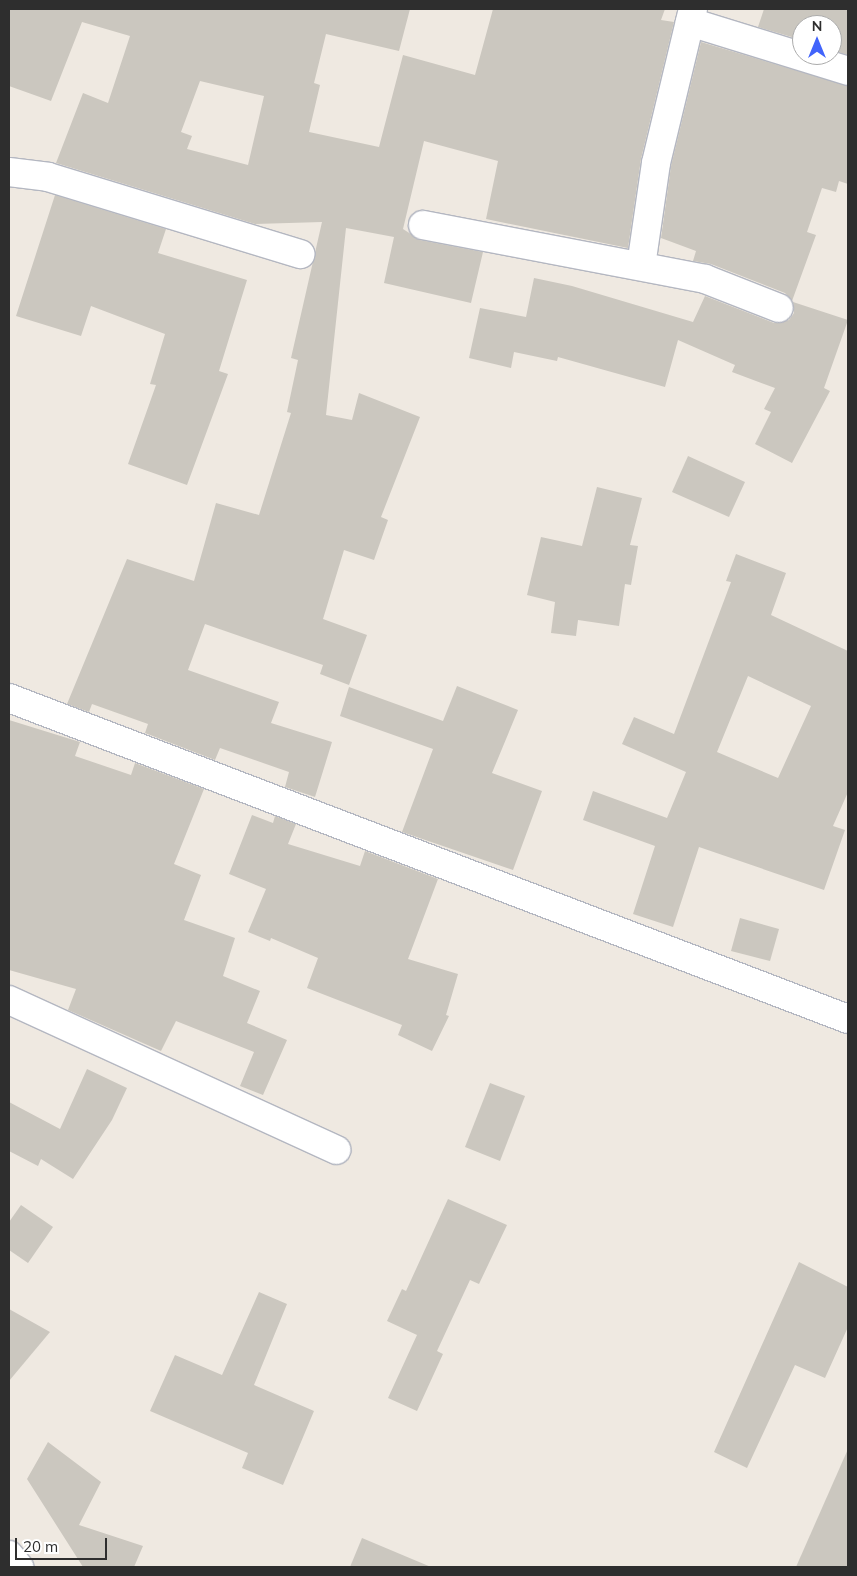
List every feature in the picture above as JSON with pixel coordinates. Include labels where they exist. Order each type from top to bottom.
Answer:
[{"type":"street","points":[[641,266],[656,162],[691,15],[848,71]]},
{"type":"street","points":[[9,172],[48,177],[300,254]]},
{"type":"street","points":[[423,225],[705,279],[779,308]]},
{"type":"street","points":[[9,698],[848,1019]]},
{"type":"street","points":[[9,1000],[336,1150]]},
{"type":"street","points":[[9,1555],[19,1567]]},
{"type":"building","points":[[9,9],[410,9],[399,51],[326,34],[314,83],[320,85],[309,132],[379,147],[403,55],[475,75],[493,9],[665,9],[661,20],[674,22],[641,159],[628,248],[486,219],[498,161],[424,141],[403,229],[420,240],[483,252],[471,303],[384,283],[394,237],[346,228],[326,415],[352,420],[359,393],[420,417],[381,517],[388,520],[374,560],[344,550],[323,619],[367,635],[349,685],[320,674],[323,665],[205,624],[188,670],[279,702],[271,723],[332,742],[315,797],[285,787],[289,772],[220,748],[215,760],[145,733],[148,724],[92,704],[89,712],[67,704],[127,559],[194,581],[216,503],[259,515],[291,413],[287,412],[298,360],[291,358],[322,222],[255,224],[56,163],[83,93],[108,103],[130,36],[82,22],[51,101],[9,86]],"holes":[[[200,81],[264,96],[248,165],[187,149],[192,136],[181,132]]]},
{"type":"building","points":[[764,9],[848,9],[848,55],[842,53],[842,15],[792,15],[792,37],[758,27]]},
{"type":"building","points":[[701,42],[848,86],[848,184],[839,181],[836,192],[822,188],[807,232],[816,235],[792,301],[785,293],[711,264],[693,261],[696,251],[661,238],[671,166]]},
{"type":"building","points":[[55,195],[166,229],[158,253],[247,280],[219,371],[228,374],[187,485],[128,464],[156,385],[150,384],[165,334],[91,306],[81,336],[16,316]]},
{"type":"building","points":[[534,278],[572,286],[693,322],[705,296],[774,323],[789,320],[794,313],[793,302],[848,320],[824,388],[830,391],[792,463],[755,444],[771,412],[764,409],[775,388],[732,372],[735,365],[678,340],[665,387],[558,357],[557,361],[514,352],[511,368],[469,358],[480,308],[526,317]]},
{"type":"building","points":[[688,456],[745,482],[729,517],[672,492]]},
{"type":"building","points":[[597,487],[642,498],[630,545],[638,546],[631,585],[625,584],[619,626],[578,620],[576,636],[551,633],[555,602],[527,595],[541,537],[582,546]]},
{"type":"building","points":[[736,554],[786,573],[771,615],[848,651],[848,792],[833,826],[845,830],[824,890],[699,847],[673,927],[633,914],[655,846],[583,820],[593,791],[667,818],[686,772],[622,744],[634,717],[674,734],[731,582],[726,581]],"holes":[[[748,676],[811,706],[778,778],[717,752]]]},
{"type":"building","points":[[457,686],[518,710],[492,773],[542,791],[513,870],[402,832],[433,749],[340,716],[349,687],[443,721]]},
{"type":"building","points":[[9,720],[80,742],[75,756],[131,775],[135,763],[204,789],[174,864],[201,875],[184,920],[235,938],[223,976],[260,991],[247,1023],[287,1040],[263,1095],[240,1086],[254,1052],[176,1021],[161,1051],[68,1010],[76,989],[9,970]]},
{"type":"building","points":[[252,815],[273,823],[275,816],[296,824],[288,844],[360,866],[365,851],[438,879],[408,959],[458,974],[446,1015],[449,1016],[432,1051],[398,1035],[402,1025],[307,988],[318,958],[271,938],[270,941],[248,932],[266,889],[229,874]]},
{"type":"building","points":[[740,918],[779,929],[770,961],[731,951]]},
{"type":"building","points":[[87,1069],[127,1088],[112,1120],[73,1179],[41,1159],[38,1166],[9,1151],[9,1102],[60,1129]]},
{"type":"building","points":[[490,1083],[525,1096],[500,1161],[465,1147]]},
{"type":"building","points":[[448,1199],[507,1225],[479,1284],[470,1280],[437,1351],[443,1354],[417,1411],[388,1398],[417,1335],[387,1321],[402,1289],[406,1291]]},
{"type":"building","points":[[21,1205],[53,1227],[28,1263],[9,1250],[9,1222]]},
{"type":"building","points":[[799,1262],[848,1287],[848,1327],[825,1378],[795,1365],[747,1468],[714,1452]]},
{"type":"building","points":[[259,1292],[287,1304],[254,1385],[314,1411],[283,1485],[242,1468],[248,1453],[150,1411],[175,1355],[222,1375]]},
{"type":"building","points":[[9,1309],[50,1332],[9,1381]]},
{"type":"building","points":[[48,1442],[101,1482],[79,1525],[143,1546],[134,1567],[83,1567],[27,1479]]},
{"type":"building","points":[[848,1449],[848,1567],[796,1567]]},
{"type":"building","points":[[362,1538],[431,1567],[350,1567]]}]
